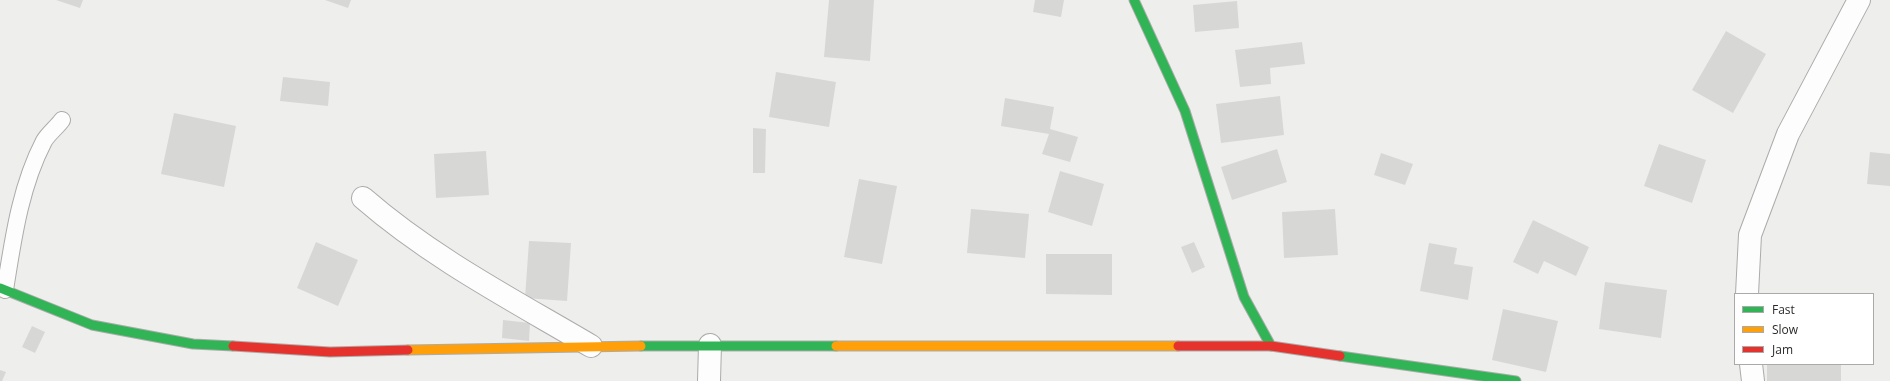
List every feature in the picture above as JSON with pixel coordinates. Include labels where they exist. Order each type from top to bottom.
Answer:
[{"type":"street","points":[[1134,0],[1186,111],[1244,297],[1271,346]]},
{"type":"street","points":[[1747,293],[1750,235],[1788,134],[1859,0]]},
{"type":"street","points":[[364,198],[386,218],[445,260],[590,346]]},
{"type":"street","points":[[3,289],[92,326],[193,344],[330,352],[590,346],[710,345],[1271,346],[1516,381]]},
{"type":"street","points":[[709,381],[710,345]]},
{"type":"street","points":[[1751,365],[1753,381]]},
{"type":"lane","points":[[3,289],[14,234],[29,179],[45,140],[62,120]]},
{"type":"building","points":[[56,0],[83,0],[80,8]]},
{"type":"building","points":[[325,0],[351,0],[348,8]]},
{"type":"building","points":[[829,0],[874,0],[870,61],[824,57]]},
{"type":"building","points":[[1035,0],[1064,0],[1061,17],[1033,12]]},
{"type":"building","points":[[1237,1],[1239,28],[1195,32],[1193,5]]},
{"type":"building","points":[[1726,31],[1766,54],[1733,113],[1692,90]]},
{"type":"building","points":[[1302,42],[1305,64],[1270,68],[1271,84],[1240,87],[1235,50]]},
{"type":"building","points":[[776,72],[836,82],[829,127],[769,117]]},
{"type":"building","points":[[283,77],[330,82],[328,106],[280,101]]},
{"type":"building","points":[[1280,96],[1284,135],[1221,143],[1216,104]]},
{"type":"building","points":[[1005,98],[1054,107],[1050,129],[1078,137],[1070,162],[1042,154],[1049,134],[1001,126]]},
{"type":"building","points":[[174,113],[236,126],[224,187],[161,174]]},
{"type":"building","points":[[753,128],[766,129],[765,173],[753,173]]},
{"type":"building","points":[[1659,144],[1706,160],[1692,203],[1644,186]]},
{"type":"building","points":[[1277,149],[1287,182],[1232,200],[1221,167]]},
{"type":"building","points":[[486,151],[489,195],[436,198],[434,154]]},
{"type":"building","points":[[1870,152],[1890,154],[1890,186],[1867,184]]},
{"type":"building","points":[[1381,153],[1413,164],[1405,185],[1374,175]]},
{"type":"building","points":[[1060,171],[1104,184],[1092,226],[1048,212]]},
{"type":"building","points":[[859,179],[897,186],[882,264],[844,257]]},
{"type":"building","points":[[971,209],[1029,214],[1025,258],[967,253]]},
{"type":"building","points":[[1335,209],[1338,255],[1284,258],[1282,212]]},
{"type":"building","points":[[1533,220],[1589,247],[1576,276],[1544,261],[1538,274],[1513,262]]},
{"type":"building","points":[[529,241],[571,243],[567,301],[525,298]]},
{"type":"building","points":[[316,242],[358,260],[338,306],[297,288]]},
{"type":"building","points":[[1194,242],[1205,267],[1192,273],[1181,247]]},
{"type":"building","points":[[1429,243],[1457,248],[1454,264],[1473,267],[1468,300],[1420,291]]},
{"type":"building","points":[[1046,254],[1112,254],[1112,295],[1046,294]]},
{"type":"building","points":[[1605,282],[1667,290],[1661,338],[1599,329]]},
{"type":"building","points":[[1503,309],[1558,321],[1546,372],[1492,360]]},
{"type":"building","points":[[503,320],[530,323],[529,341],[502,338]]},
{"type":"building","points":[[32,326],[45,332],[35,353],[22,347]]},
{"type":"building","points":[[1767,365],[1841,365],[1841,381],[1767,381]]},
{"type":"building","points":[[0,370],[6,372],[2,381],[0,381]]},
{"type":"traffic: fast","points":[[1134,0],[1185,111],[1244,297],[1271,346]]},
{"type":"traffic: fast","points":[[0,288],[92,325],[193,344],[233,346]]},
{"type":"traffic: fast","points":[[641,346],[836,346]]},
{"type":"traffic: fast","points":[[1340,356],[1516,381]]},
{"type":"traffic: slow","points":[[408,350],[641,346]]},
{"type":"traffic: slow","points":[[836,346],[1178,346]]},
{"type":"traffic: jam","points":[[233,346],[330,352],[408,350]]},
{"type":"traffic: jam","points":[[1178,346],[1271,346],[1340,356]]}]
